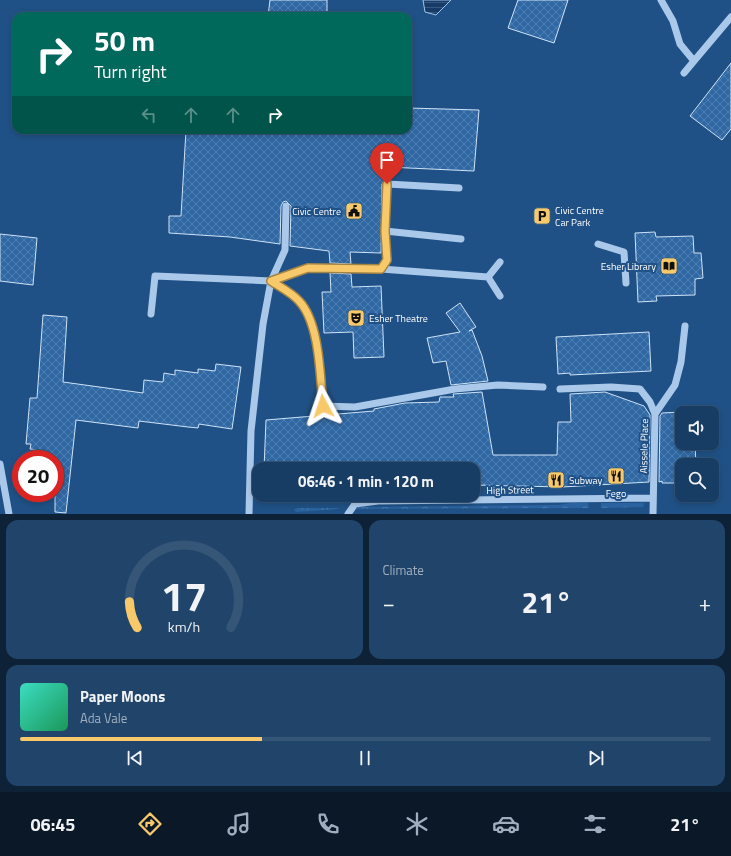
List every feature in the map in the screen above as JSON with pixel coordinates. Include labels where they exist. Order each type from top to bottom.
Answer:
[{"type":"street","points":[[661,0],[673,21],[680,44],[694,61]]},
{"type":"street","points":[[684,73],[731,17]]},
{"type":"street","points":[[381,269],[387,260],[385,231],[387,184],[459,188]]},
{"type":"street","points":[[248,514],[251,431],[263,324],[271,281],[285,250],[286,206]]},
{"type":"street","points":[[385,231],[461,239]]},
{"type":"street","points":[[598,244],[624,252],[626,283]]},
{"type":"street","points":[[488,277],[500,262]]},
{"type":"street","points":[[151,314],[155,276],[271,281],[308,268],[381,269],[488,277]]},
{"type":"street","points":[[488,277],[500,296]]},
{"type":"street","points":[[271,281],[299,300],[309,314],[319,363],[323,406],[355,407],[455,388],[498,385],[543,388]]},
{"type":"street","points":[[654,414],[675,385],[681,362],[685,326]]},
{"type":"street","name":"Aissele Place","points":[[560,389],[611,387],[640,389],[650,402],[654,414],[653,514]]},
{"type":"street","points":[[0,464],[9,514]]},
{"type":"street","name":"High Street","points":[[348,514],[354,504],[378,501],[653,498]]},
{"type":"green space","points":[[588,503],[589,508],[356,509],[358,507],[558,505]]},
{"type":"green space","points":[[601,503],[644,504],[643,507],[601,508]]},
{"type":"green space","points":[[294,509],[339,509],[296,512]]},
{"type":"shaded area","points":[[423,0],[451,0],[436,15],[425,12]]},
{"type":"building","points":[[270,0],[327,0],[327,12],[268,12]]},
{"type":"building","points":[[518,0],[568,0],[554,43],[508,28]]},
{"type":"building","points":[[731,63],[731,129],[722,140],[690,116]]},
{"type":"building","points":[[412,108],[479,110],[474,171],[387,167],[386,179],[382,184],[381,253],[350,252],[351,264],[330,263],[329,251],[290,246],[291,206],[286,201],[283,202],[281,206],[280,244],[230,237],[169,233],[169,216],[181,216],[186,134],[412,134]]},
{"type":"building","name":"Esher Library","points":[[655,232],[656,237],[693,236],[694,253],[701,253],[703,278],[695,279],[695,295],[656,296],[657,301],[638,302],[635,233]]},
{"type":"building","points":[[0,234],[37,238],[33,285],[0,281]]},
{"type":"building","points":[[330,273],[351,274],[352,287],[381,286],[384,357],[354,358],[353,332],[324,333],[322,292],[331,292]]},
{"type":"building","points":[[460,303],[476,327],[469,331],[472,330],[482,356],[488,381],[451,385],[446,361],[433,363],[427,338],[460,332],[446,313]]},
{"type":"building","points":[[43,315],[67,317],[63,382],[143,393],[144,380],[163,382],[164,373],[175,375],[175,370],[198,373],[198,369],[215,371],[216,364],[241,367],[232,429],[199,424],[198,428],[139,421],[138,428],[76,420],[66,513],[55,512],[55,502],[64,502],[64,450],[30,449],[31,444],[26,444],[30,398],[37,398]]},
{"type":"building","points":[[649,332],[651,371],[570,375],[570,373],[558,374],[556,337]]},
{"type":"building","points":[[482,392],[493,455],[557,455],[558,422],[571,422],[570,394],[605,392],[644,406],[650,415],[649,482],[562,487],[480,485],[480,462],[264,462],[266,420],[374,411],[374,409],[405,403],[439,402],[440,397],[454,397],[453,394]]},
{"type":"building","points":[[675,412],[675,450],[695,450],[696,458],[675,458],[675,483],[659,482],[660,416],[662,413]]},
{"type":"place","name":"Civic Centre","points":[[354,211]]},
{"type":"place","name":"Civic Centre Car Park","points":[[542,216]]},
{"type":"place","name":"Esher Library","points":[[669,266]]},
{"type":"place","name":"Esher Theatre","points":[[356,318]]},
{"type":"place","name":"Fego","points":[[616,476]]},
{"type":"place","name":"Subway","points":[[556,480]]},
{"type":"route","points":[[323,406],[319,363],[309,314],[299,300],[271,281],[308,268],[381,269],[387,260],[385,231],[387,184]]}]
